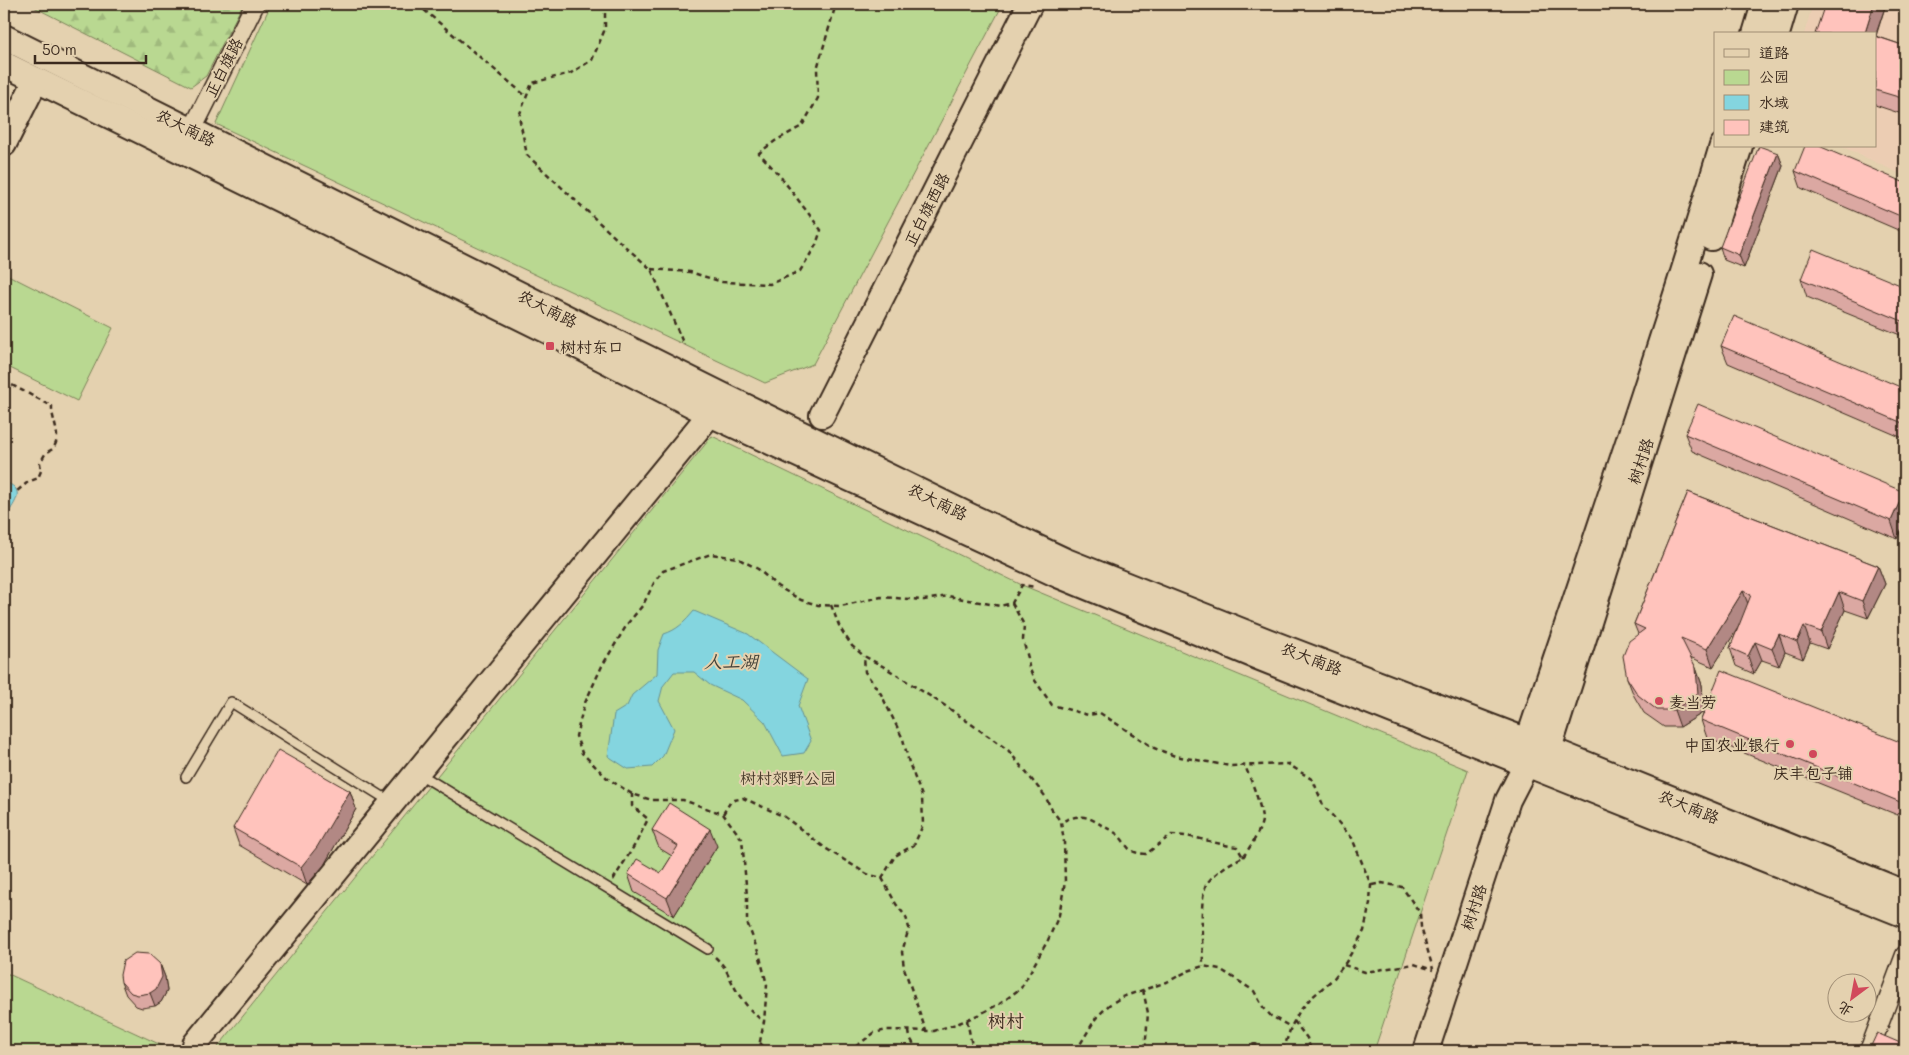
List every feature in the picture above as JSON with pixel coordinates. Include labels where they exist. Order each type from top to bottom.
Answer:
[{"type":"main road","name":"正白旗西路","points":[[822,415],[1030,4]]},
{"type":"main road","points":[[1756,32],[1764,4]]},
{"type":"main road","points":[[1778,32],[1786,4]]},
{"type":"main road","name":"农大南路","points":[[4,37],[730,399],[961,512],[1058,557],[1267,641],[1539,745],[1905,893]]},
{"type":"main road","name":"农大南路","points":[[21,72],[558,336],[710,414],[1060,576],[1526,765],[1905,915]]},
{"type":"main road","points":[[4,114],[21,72]]},
{"type":"main road","points":[[4,144],[21,72]]},
{"type":"main road","name":"树村路","points":[[1539,745],[1624,456],[1721,148]]},
{"type":"main road","name":"树村路","points":[[1426,1051],[1508,800],[1526,765],[1539,745],[1739,148]]},
{"type":"main road","points":[[195,1051],[195,1044],[710,414]]},
{"type":"street","name":"正白旗路","points":[[192,130],[255,4]]},
{"type":"street","points":[[1869,1051],[1905,954]]},
{"type":"lane","points":[[186,777],[231,702],[393,803]]},
{"type":"lane","points":[[418,773],[708,949]]},
{"type":"path","points":[[417,4],[526,97]]},
{"type":"path","points":[[605,4],[605,28],[592,60],[571,73],[532,83],[519,116],[527,155],[651,269],[684,345]]},
{"type":"path","points":[[651,269],[690,272],[722,282],[770,284],[800,271],[816,246],[821,230],[780,176],[759,152],[802,126],[818,98],[817,69],[836,4]]},
{"type":"path","points":[[4,381],[52,406],[51,415],[56,432],[56,443],[46,453],[40,463],[41,471],[38,478],[17,490]]},
{"type":"path","points":[[758,1051],[764,1022],[767,985],[760,956],[747,922],[747,896],[742,838],[723,814],[683,800],[652,800],[632,794],[607,778],[582,753],[576,736],[584,705],[602,666],[628,623],[643,605],[654,583],[663,571],[711,554],[738,558],[758,569],[776,586],[801,600],[818,605],[841,606],[880,598],[924,600],[948,596],[1000,606],[1012,603],[1022,585],[1043,589]]},
{"type":"path","points":[[1012,603],[1024,625],[1024,640],[1029,667],[1034,679],[1052,705],[1088,715],[1100,713],[1154,748],[1174,756],[1209,764],[1245,766],[1288,764],[1313,780],[1323,805],[1352,838],[1371,885],[1370,903],[1364,931],[1344,965],[1334,978],[1310,999],[1294,1022],[1283,1051]]},
{"type":"path","points":[[831,605],[840,628],[852,646],[864,656],[947,707],[1008,750],[1045,796],[1061,822],[1064,842],[1065,882],[1059,915],[1048,940],[1021,988],[1001,1003],[967,1020],[934,1031],[887,1030],[874,1033],[855,1047],[839,1051]]},
{"type":"path","points":[[864,656],[865,672],[881,694],[903,739],[909,763],[922,796],[923,825],[914,845],[895,856],[882,878]]},
{"type":"path","points":[[1203,966],[1202,911],[1207,883],[1225,866],[1243,857],[1250,848],[1262,820],[1259,804],[1245,766]]},
{"type":"path","points":[[608,888],[636,843],[648,819],[632,806],[632,794]]},
{"type":"path","points":[[723,814],[731,801],[743,798],[785,817],[825,848],[867,874],[882,878],[896,904],[906,917],[909,928],[902,952],[904,968],[926,1031]]},
{"type":"path","points":[[1061,822],[1072,817],[1087,816],[1118,835],[1127,848],[1138,854],[1146,854],[1171,835],[1184,835],[1203,838],[1221,845],[1237,847],[1243,857]]},
{"type":"path","points":[[1344,965],[1365,972],[1414,964],[1433,970],[1421,928],[1420,913],[1402,887],[1382,883],[1371,885]]},
{"type":"path","points":[[708,949],[726,967],[734,988],[754,1014],[764,1022]]},
{"type":"path","points":[[1076,1051],[1096,1018],[1109,1005],[1122,997],[1167,982],[1188,971],[1203,966],[1220,969],[1254,991],[1263,1007],[1271,1016],[1291,1027]]},
{"type":"path","points":[[1143,990],[1148,1013],[1145,1051]]},
{"type":"path","points":[[967,1020],[973,1051]]},
{"type":"path","points":[[1294,1022],[1307,1038],[1310,1047],[1308,1051]]},
{"type":"path","points":[[909,1031],[910,1038],[918,1051]]},
{"type":"path","points":[[760,1043],[768,1051]]},
{"type":"path","points":[[1247,1051],[1250,1045],[1256,1044],[1262,1046],[1265,1051]]},
{"type":"shaded area","points":[[1813,4],[1905,4],[1905,176],[1845,148],[1876,148],[1876,32],[1805,32]]},
{"type":"green space","points":[[28,4],[243,4],[206,76],[191,87]]},
{"type":"green space","points":[[271,4],[1003,4],[813,364],[765,383],[216,124]]},
{"type":"green space","points":[[4,273],[113,328],[77,401],[4,365]]},
{"type":"green space","name":"树村郊野公园","points":[[712,436],[1022,585],[1468,770],[1374,1051],[219,1051],[218,1047]]},
{"type":"green space","points":[[4,972],[174,1051],[4,1051]]},
{"type":"water","points":[[4,482],[14,487],[17,494],[12,508],[8,513],[4,514]]},
{"type":"water","name":"人工湖","points":[[694,611],[748,634],[808,679],[798,706],[811,741],[804,753],[783,756],[765,722],[742,700],[710,685],[694,672],[674,672],[663,686],[659,701],[674,729],[663,756],[652,767],[628,769],[608,756],[614,714],[627,706],[632,695],[657,674],[658,650],[664,634],[680,625]]},
{"type":"building","points":[[1825,4],[1874,4],[1865,32],[1816,32]]},
{"type":"building","points":[[1876,36],[1905,46],[1905,99],[1876,90]]},
{"type":"building","points":[[1758,148],[1764,148],[1778,153],[1739,255],[1720,247]]},
{"type":"building","points":[[1804,148],[1824,148],[1905,183],[1905,218],[1795,171]]},
{"type":"building","points":[[1813,249],[1905,287],[1905,322],[1801,279]]},
{"type":"building","points":[[1734,316],[1905,389],[1905,424],[1721,346]]},
{"type":"building","points":[[1698,404],[1904,492],[1891,521],[1685,434]]},
{"type":"building","points":[[1688,492],[1878,566],[1862,601],[1839,592],[1821,632],[1804,626],[1797,642],[1779,634],[1772,649],[1755,642],[1748,656],[1730,648],[1751,595],[1743,591],[1707,649],[1681,638],[1696,668],[1698,694],[1674,710],[1657,710],[1638,695],[1627,678],[1623,656],[1629,641],[1645,629],[1634,624]]},
{"type":"building","points":[[1721,670],[1905,744],[1905,804],[1701,720]]},
{"type":"building","points":[[278,750],[350,791],[317,847],[301,867],[233,828]]},
{"type":"building","points":[[669,803],[710,829],[667,898],[628,874],[637,859],[661,873],[678,846],[652,830]]},
{"type":"building","points":[[135,953],[149,954],[160,964],[162,977],[156,989],[150,993],[138,995],[131,993],[121,982],[120,975],[123,961]]},
{"type":"building","points":[[1877,1033],[1905,1045],[1905,1051],[1862,1051],[1863,1048],[1871,1046]]},
{"type":"place","name":"树村东口","points":[[550,346]]},
{"type":"place","name":"麦当劳","points":[[1659,701]]},
{"type":"place","name":"中国农业银行","points":[[1790,744]]},
{"type":"place","name":"庆丰包子铺","points":[[1813,754]]},
{"type":"district","name":"树村","points":[[1006,1020]]}]
